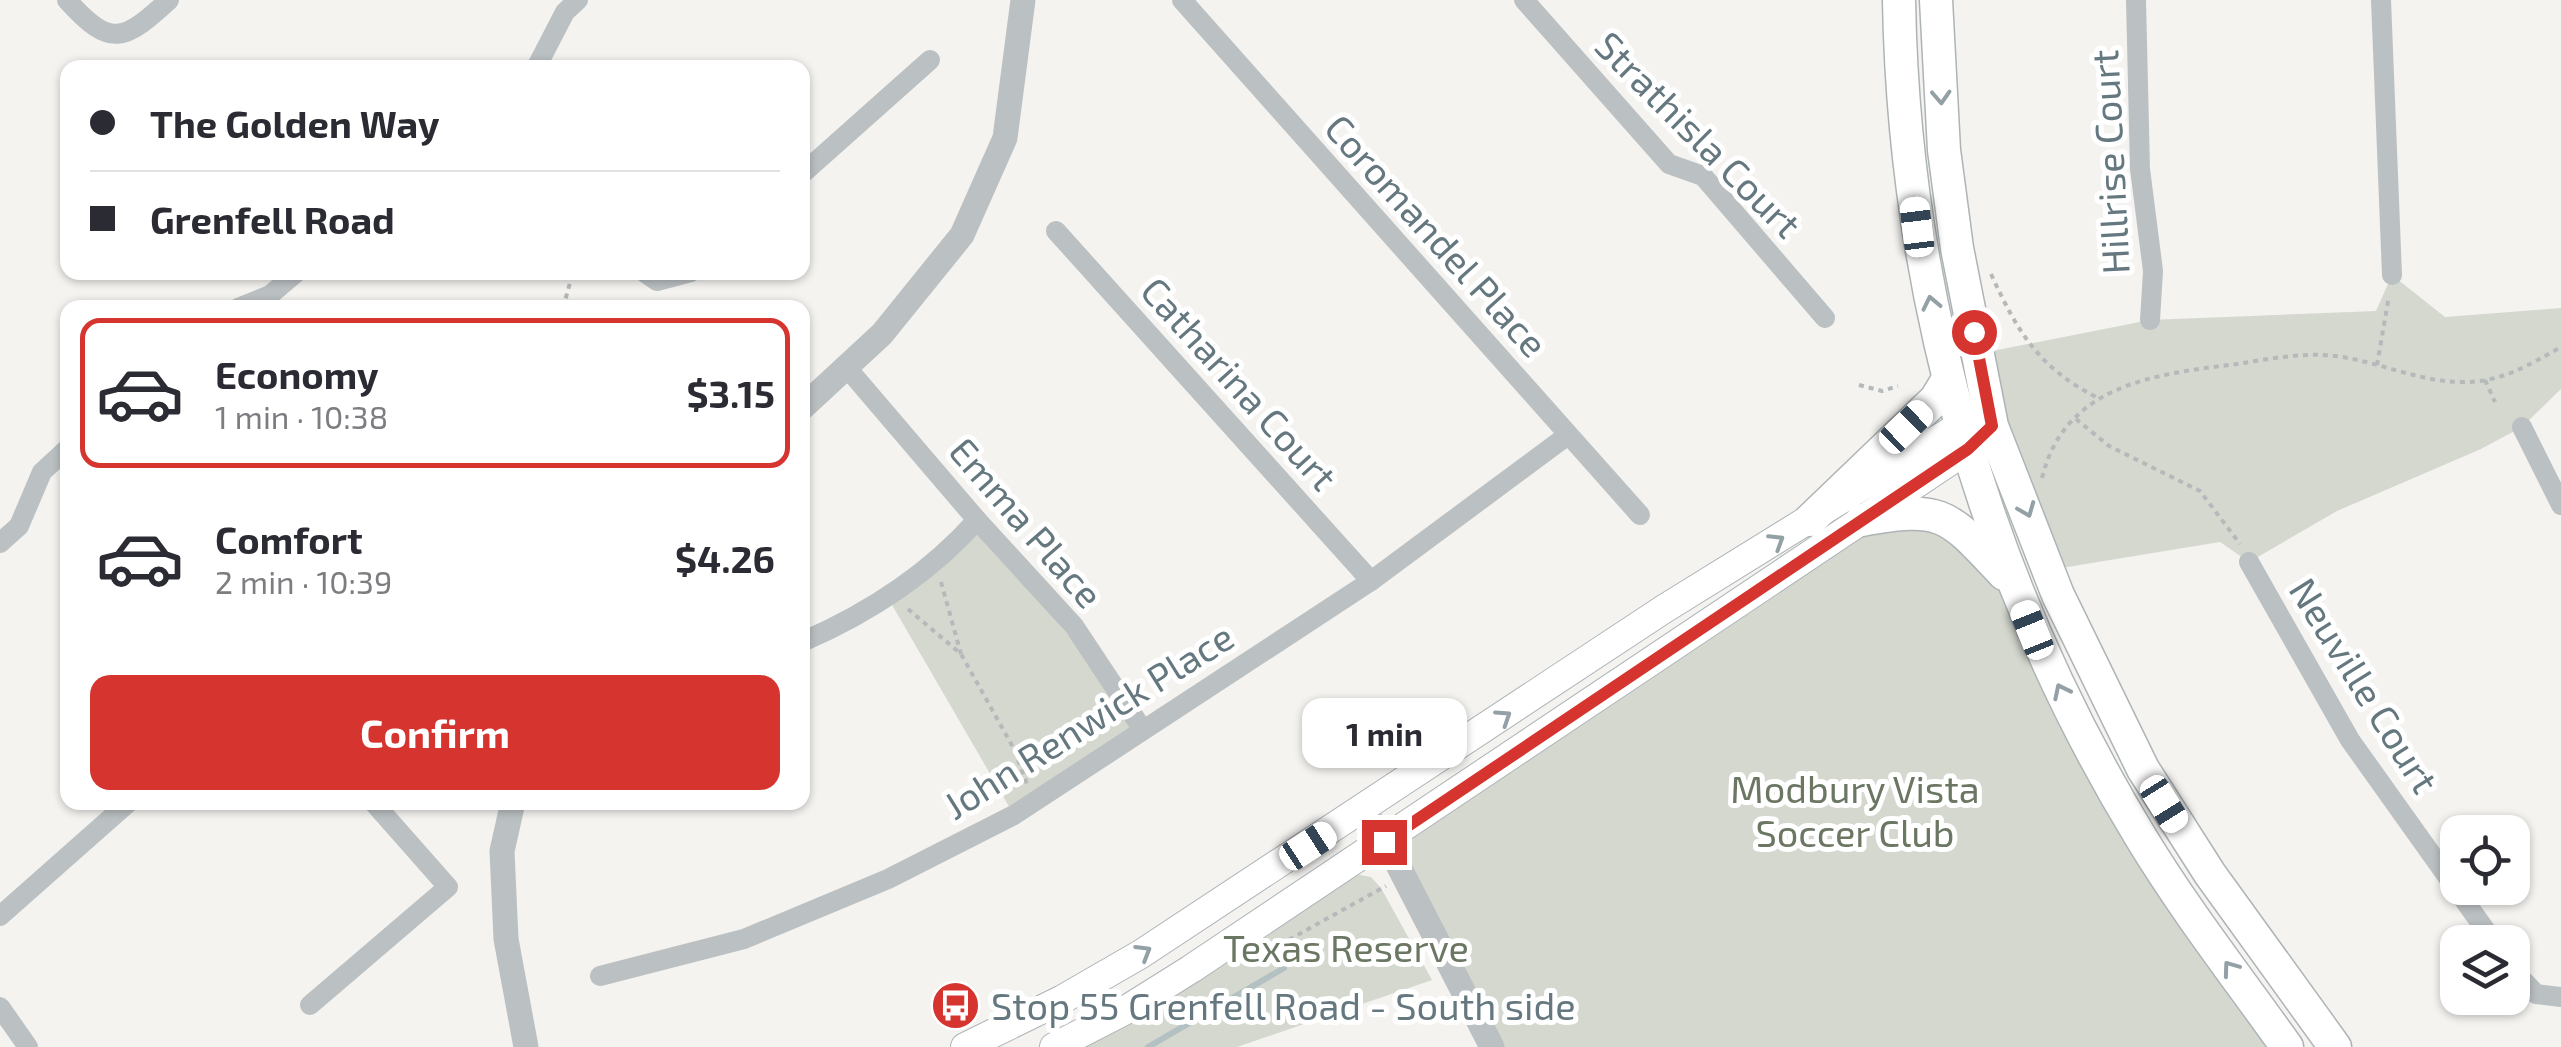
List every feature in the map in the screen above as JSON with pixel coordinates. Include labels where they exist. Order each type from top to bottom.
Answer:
[{"type":"main road","points":[[1899,0],[1905,128],[1915,212],[1948,378],[1973,433],[2031,520],[2058,595],[2143,769],[2210,874],[2335,1047]]},
{"type":"main road","points":[[1936,0],[1944,150],[1973,433],[2014,584],[2065,700],[2139,835],[2287,1047]]},
{"type":"main road","points":[[1810,520],[1936,398],[1948,378]]},
{"type":"main road","points":[[965,1047],[1063,1000],[1141,954],[1664,609],[1810,520],[1973,433]]},
{"type":"main road","points":[[1054,1047],[1191,969],[1384,842],[1862,520],[1973,433]]},
{"type":"main road","points":[[1862,520],[1913,512],[1938,516],[1973,542],[2014,584]]},
{"type":"street","points":[[68,0],[92,28],[114,34],[136,30],[169,0]]},
{"type":"street","points":[[540,60],[565,12],[578,0]]},
{"type":"street","points":[[810,401],[882,334],[962,235],[1005,138],[1023,0]]},
{"type":"street","name":"Coromandel Place","points":[[1182,0],[1640,515]]},
{"type":"street","name":"Strathisla Court","points":[[1524,0],[1669,164],[1703,176],[1825,318]]},
{"type":"street","name":"Hillrise Court","points":[[2136,0],[2140,169],[2153,271],[2150,320]]},
{"type":"street","points":[[2381,0],[2392,275]]},
{"type":"street","points":[[810,167],[930,60]]},
{"type":"street","name":"Catharina Court","points":[[1056,231],[1371,582]]},
{"type":"street","points":[[259,300],[288,280]]},
{"type":"street","name":"Emma Place","points":[[848,369],[1074,626],[1143,730]]},
{"type":"street","points":[[2522,427],[2561,505]]},
{"type":"street","name":"John Renwick Place","points":[[600,976],[744,939],[888,879],[1033,804],[1371,582],[1568,435]]},
{"type":"street","points":[[0,543],[19,526],[42,472],[60,455]]},
{"type":"street","points":[[810,638],[888,598],[951,550],[977,520]]},
{"type":"street","name":"Neuville Court","points":[[2249,562],[2350,740],[2482,925]]},
{"type":"street","points":[[1364,809],[1492,1047]]},
{"type":"street","points":[[0,916],[120,810]]},
{"type":"street","points":[[310,1005],[448,887],[380,810]]},
{"type":"street","points":[[511,810],[502,852],[506,939],[525,1046]]},
{"type":"street","points":[[2530,988],[2536,994],[2561,997]]},
{"type":"street","points":[[0,1007],[28,1047]]},
{"type":"path","points":[[1985,260],[2009,313],[2034,352],[2074,386],[2098,398]]},
{"type":"path","points":[[2377,365],[2392,275]]},
{"type":"path","points":[[2031,520],[2048,456],[2075,418],[2098,398],[2144,378],[2329,355],[2425,378],[2463,382],[2505,377],[2561,347]]},
{"type":"path","points":[[2485,380],[2495,402]]},
{"type":"path","points":[[1858,386],[1882,391],[1898,386]]},
{"type":"path","points":[[2075,418],[2109,446],[2200,491],[2237,538],[2249,562]]},
{"type":"path","points":[[935,562],[961,654],[1014,748],[1029,795]]},
{"type":"path","points":[[908,609],[961,654]]},
{"type":"green space","points":[[2392,275],[2445,317],[2561,308],[2561,389],[2522,427],[2481,449],[2337,511],[2249,562],[2220,542],[2049,570],[1977,354],[2150,320],[2376,311]]},
{"type":"green space","name":"Modbury Vista Soccer Club","points":[[1925,512],[2017,594],[2071,711],[2287,1047],[1492,1047],[1384,842],[1862,520]]},
{"type":"green space","points":[[977,520],[1143,730],[1014,815],[888,598]]},
{"type":"green space","name":"Texas Reserve","points":[[1355,874],[1371,877],[1381,888],[1432,980],[1237,1047],[1075,1047]]},
{"type":"waterway","points":[[1148,1047],[1284,968]]},
{"type":"place","name":"Stop 55 Grenfell Road - South side","points":[[956,1005]]},
{"type":"route","points":[[1384,842],[1968,449],[1992,426],[1974,332]]}]
